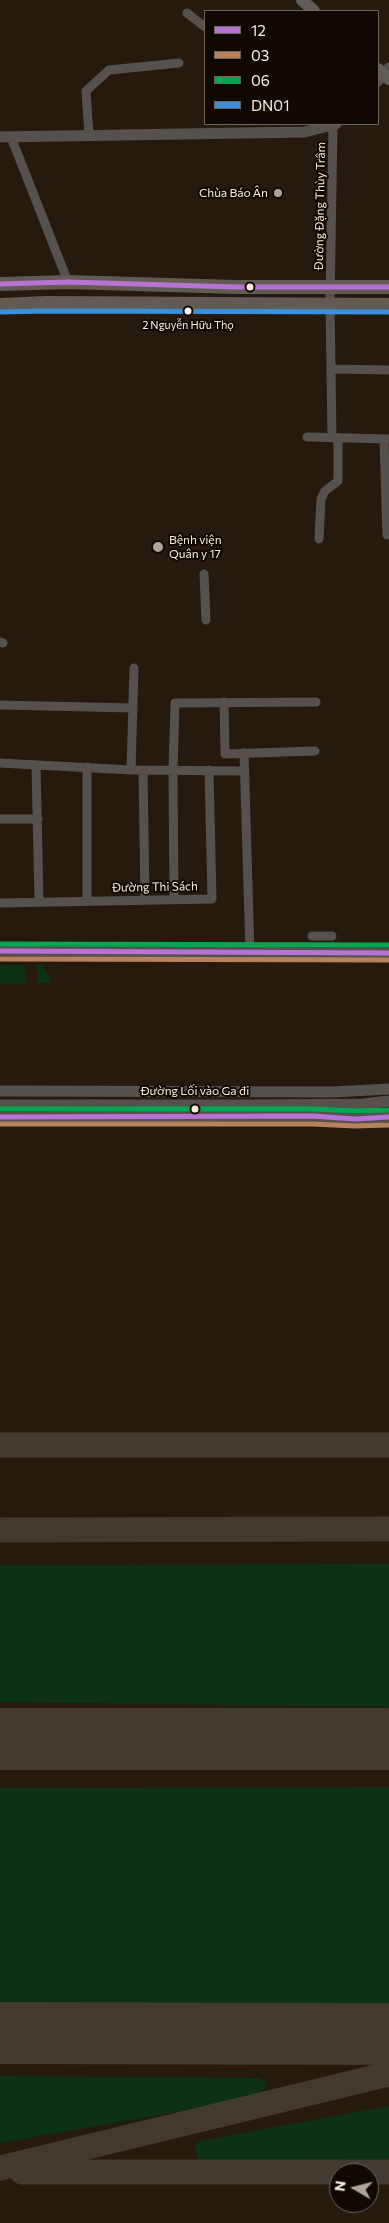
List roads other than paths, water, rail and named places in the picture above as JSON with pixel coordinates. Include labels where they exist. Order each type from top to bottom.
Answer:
[{"type":"main road","points":[[302,0],[313,10]]},
{"type":"main road","points":[[0,284],[68,282],[236,287],[389,287]]},
{"type":"main road","points":[[0,305],[46,303],[226,306],[330,303],[389,305]]},
{"type":"street","points":[[187,13],[204,26]]},
{"type":"street","points":[[88,135],[86,91],[109,70],[179,63]]},
{"type":"street","points":[[68,282],[6,137],[259,128],[305,132],[335,125]]},
{"type":"street","name":"Đường Đặng Thùy Trâm","points":[[319,539],[321,499],[325,491],[338,481],[330,303],[335,125]]},
{"type":"street","points":[[332,368],[389,370]]},
{"type":"street","points":[[308,437],[387,439],[387,535]]},
{"type":"street","points":[[204,574],[206,620]]},
{"type":"street","points":[[131,770],[134,668]]},
{"type":"street","points":[[174,899],[173,770],[175,702],[316,702]]},
{"type":"street","points":[[224,702],[225,754],[315,751]]},
{"type":"street","points":[[0,705],[132,708]]},
{"type":"street","points":[[244,753],[250,953]]},
{"type":"street","points":[[0,764],[131,770],[244,771]]},
{"type":"street","points":[[36,765],[39,902]]},
{"type":"street","points":[[87,767],[87,901]]},
{"type":"street","points":[[143,770],[146,899]]},
{"type":"street","name":"Đường Thi Sách","points":[[0,902],[212,899],[209,770]]},
{"type":"street","points":[[0,819],[38,819]]},
{"type":"street","points":[[312,936],[332,936]]},
{"type":"street","points":[[0,951],[389,953]]},
{"type":"street","points":[[0,1091],[333,1092],[389,1089]]},
{"type":"street","name":"Đường Lối vào Ga đi","points":[[0,1105],[363,1104],[389,1101]]},
{"type":"street","points":[[0,1117],[313,1116],[355,1119],[389,1117]]},
{"type":"place","name":"Chùa Báo Ân","points":[[278,193]]},
{"type":"place","name":"2 Nguyễn Hữu Thọ","points":[[188,311]]},
{"type":"place","name":"Bệnh viện Quân y 17","points":[[158,547]]}]
